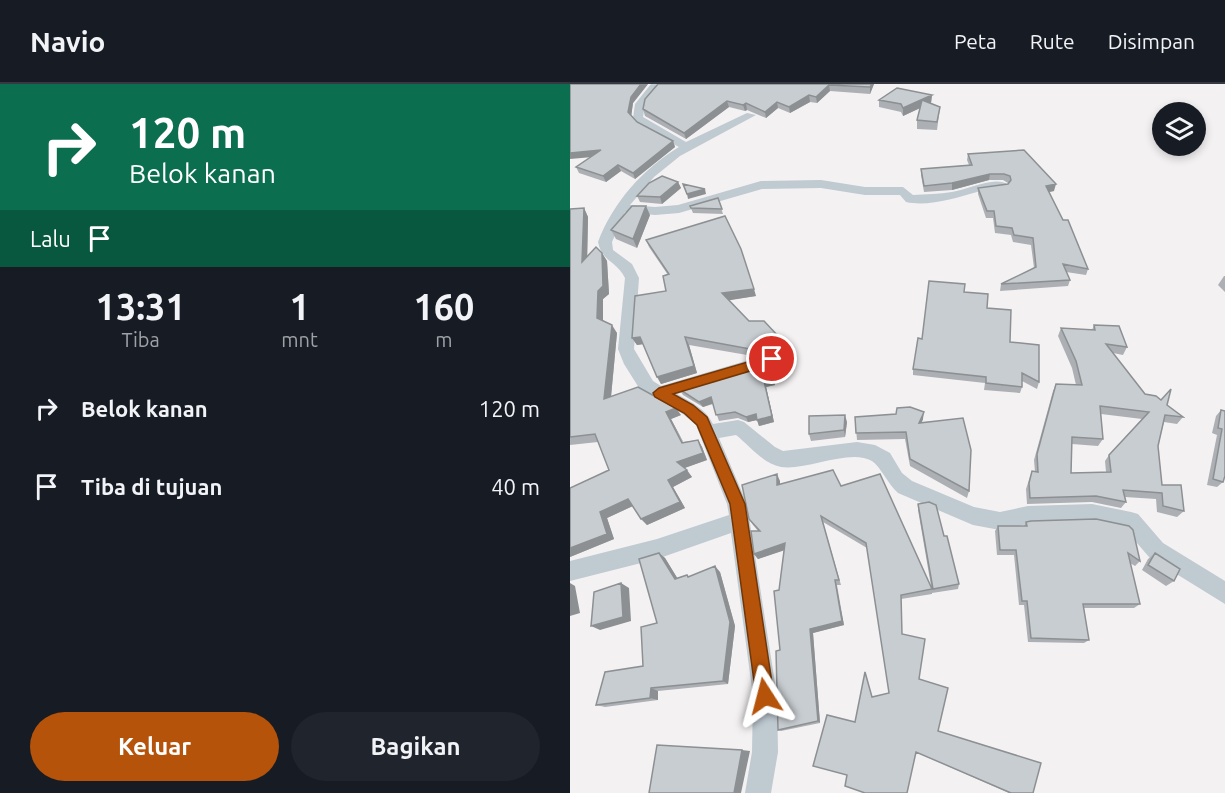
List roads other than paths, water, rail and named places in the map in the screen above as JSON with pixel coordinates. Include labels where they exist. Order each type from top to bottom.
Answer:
[{"type":"street","points":[[656,84],[640,104],[638,118],[644,124],[687,147]]},
{"type":"street","points":[[751,115],[687,147],[651,175],[620,208],[605,242],[608,252],[627,267],[632,278],[626,349],[647,386],[696,414],[709,432],[737,504],[765,696],[765,752],[758,793]]},
{"type":"street","points":[[620,208],[671,210],[761,184],[821,184],[865,191],[903,191],[907,197],[915,199],[957,195],[977,188],[1002,185]]},
{"type":"street","points":[[659,393],[772,359]]},
{"type":"street","points":[[709,432],[738,427],[774,457],[782,459],[857,450],[874,453],[883,459],[895,479],[905,487],[973,516],[1000,520],[1028,516],[1092,513],[1131,521],[1156,550],[1225,593]]},
{"type":"street","points":[[570,571],[657,549],[740,521]]}]
